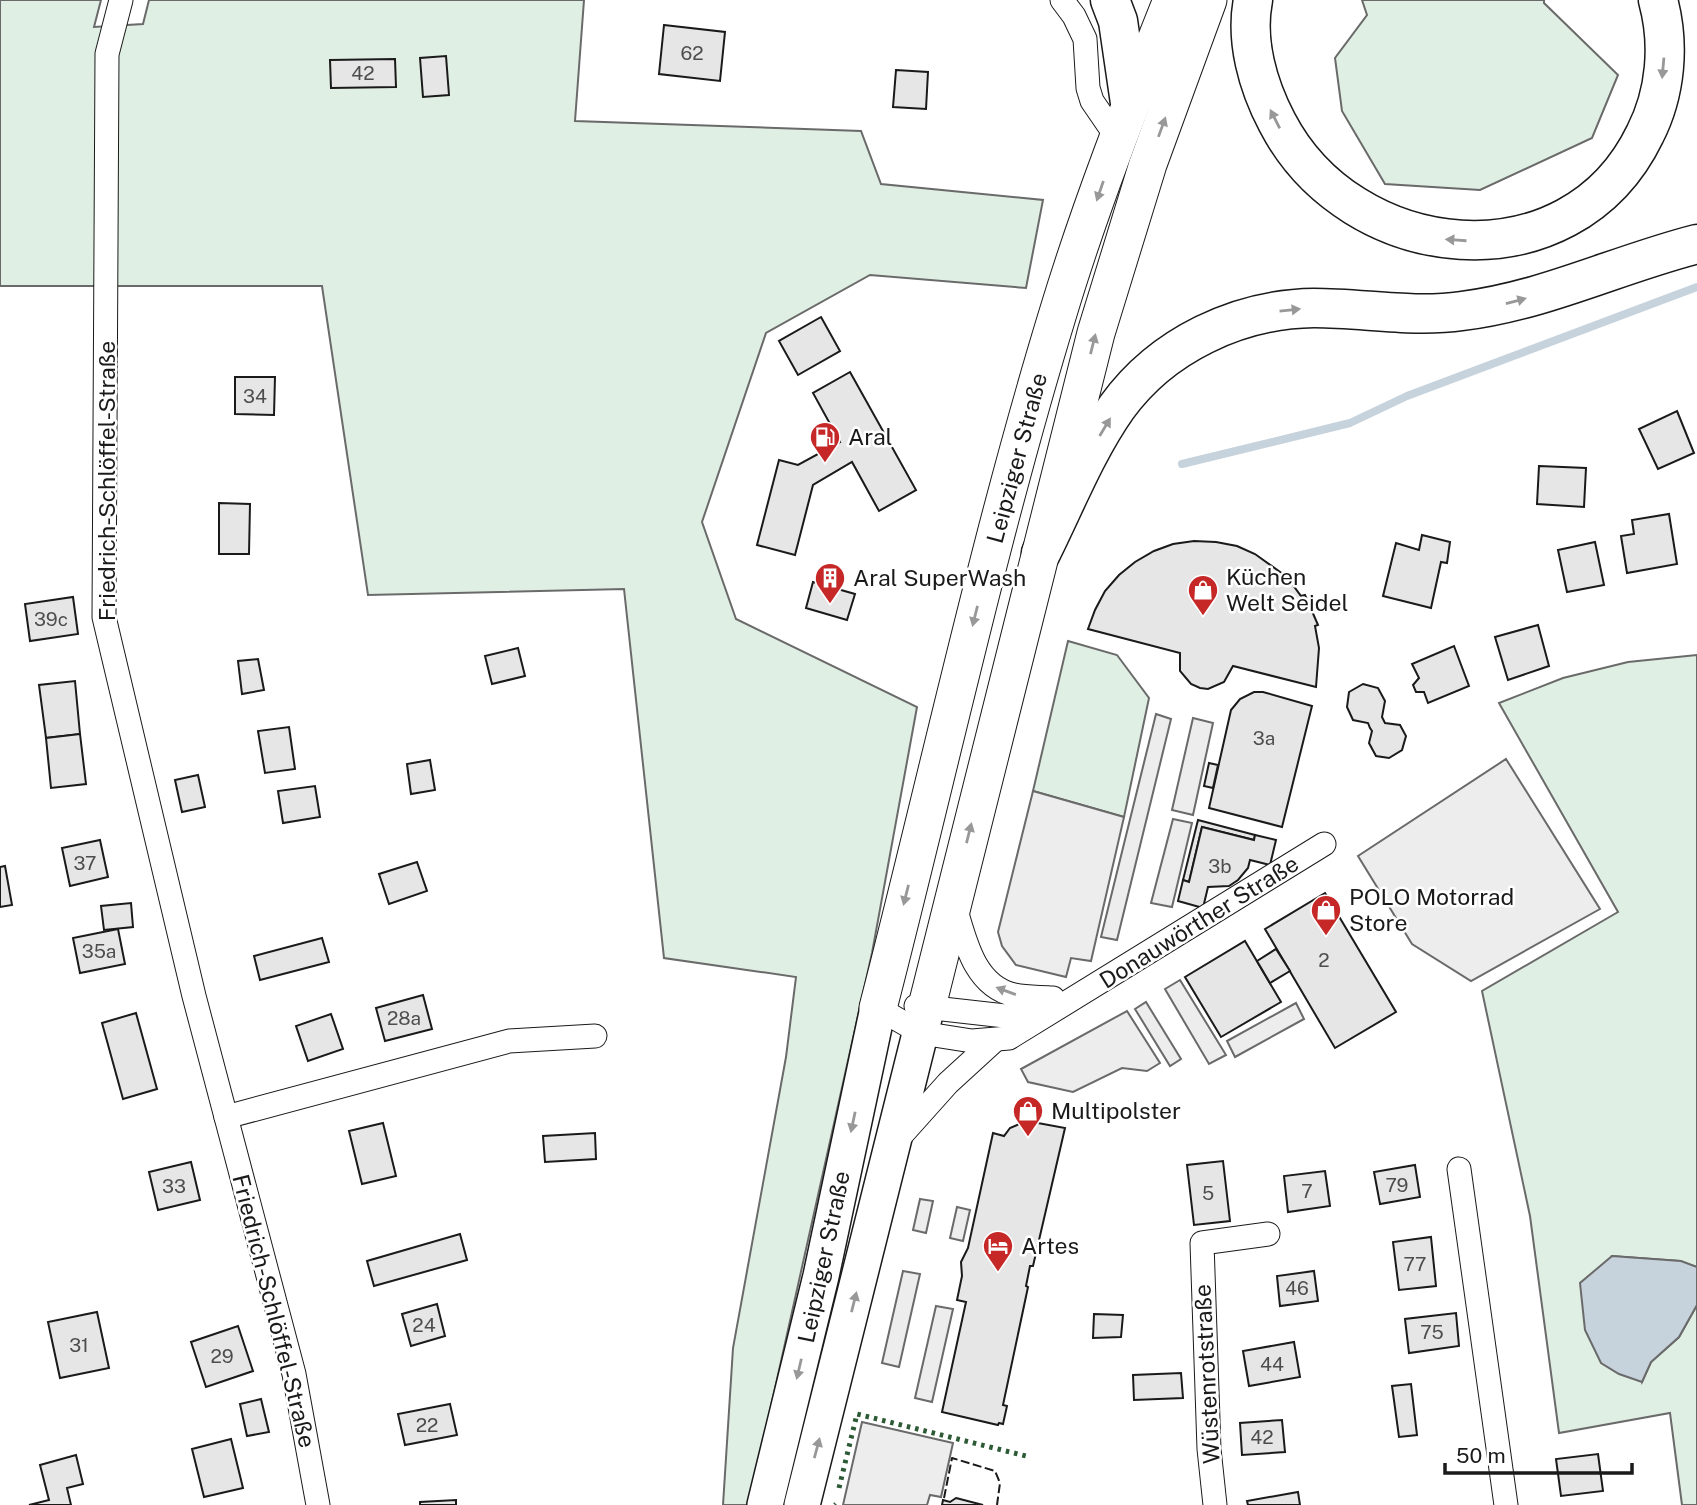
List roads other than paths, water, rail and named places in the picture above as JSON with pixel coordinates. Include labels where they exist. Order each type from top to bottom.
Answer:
[{"type":"highway","points":[[1111,0],[1118,21],[1130,103]]},
{"type":"highway","name":"Leipziger Straße","points":[[878,1008],[945,733],[1029,409],[1059,309],[1130,103],[1172,0]]},
{"type":"highway","name":"Leipziger Straße","points":[[924,1020],[1096,332],[1148,164],[1208,0]]},
{"type":"highway","points":[[1253,0],[1252,36],[1261,86],[1283,133],[1314,174],[1354,206],[1377,219],[1426,236],[1477,241],[1528,234],[1551,226],[1593,200],[1627,165],[1651,123],[1663,76],[1665,51],[1658,0]]},
{"type":"highway","points":[[1041,553],[1102,431],[1118,406],[1158,364],[1182,346],[1208,332],[1235,321],[1289,309],[1317,308],[1412,314],[1461,312],[1492,307],[1522,300],[1697,244]]},
{"type":"main road","name":"Leipziger Straße","points":[[765,1505],[821,1276],[878,1008]]},
{"type":"main road","name":"Leipziger Straße","points":[[802,1505],[924,1020]]},
{"type":"street","name":"Friedrich-Schlöffel-Straße","points":[[121,0],[107,54],[104,617],[194,996],[294,1374],[318,1505]]},
{"type":"street","points":[[1062,0],[1074,16],[1085,39],[1088,88],[1092,101],[1118,139]]},
{"type":"street","name":"Donauwörther Straße","points":[[924,1020],[950,1040],[1009,1038],[1324,844]]},
{"type":"street","name":"Donauwörther Straße","points":[[952,900],[976,966],[995,987],[1012,995],[1073,999]]},
{"type":"street","name":"Donauwörther Straße","points":[[924,1020],[967,1013],[1005,1016],[1073,999]]},
{"type":"street","points":[[878,1008],[924,1020]]},
{"type":"street","points":[[226,1117],[509,1041],[595,1036]]},
{"type":"street","name":"Donauwörther Straße","points":[[893,1145],[948,1083],[995,1040]]},
{"type":"street","points":[[1460,1169],[1506,1505]]},
{"type":"street","name":"Wüstenrotstraße","points":[[1215,1505],[1209,1449],[1202,1243],[1268,1234]]},
{"type":"waterway","points":[[1182,464],[1350,423],[1407,396],[1697,287]]},
{"type":"place","name":"Aral","points":[[825,464]]},
{"type":"place","name":"Aral SuperWash","points":[[830,605]]},
{"type":"place","name":"Küchen Welt Seidel","points":[[1203,617]]},
{"type":"place","name":"POLO Motorrad Store","points":[[1326,937]]},
{"type":"place","name":"Multipolster","points":[[1028,1138]]},
{"type":"place","name":"Artes","points":[[998,1273]]}]
